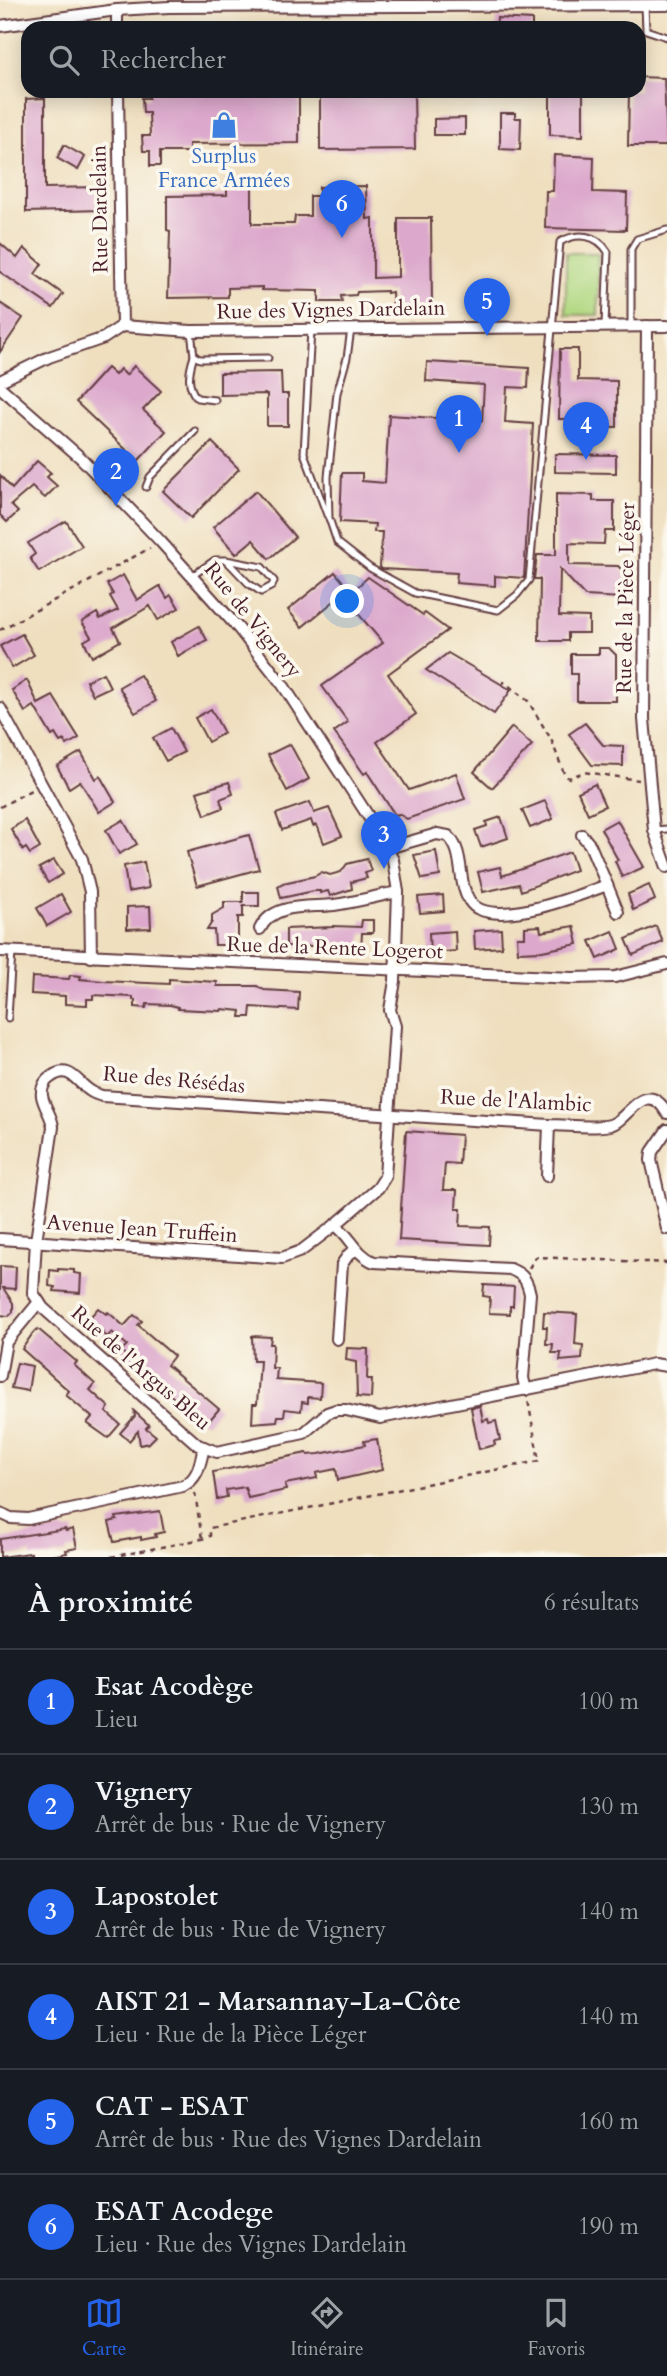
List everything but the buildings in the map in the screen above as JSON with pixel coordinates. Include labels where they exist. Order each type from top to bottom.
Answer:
[{"type":"street","points":[[37,21],[117,10],[169,7],[667,5]]},
{"type":"street","points":[[117,10],[117,21]]},
{"type":"street","points":[[0,26],[21,23]]},
{"type":"street","name":"Rue Dardelain","points":[[118,98],[122,327]]},
{"type":"street","name":"Rue de la Pièce Léger","points":[[647,326],[644,719],[654,830],[667,867]]},
{"type":"street","name":"Rue des Vignes Dardelain","points":[[122,327],[191,331],[667,326]]},
{"type":"street","points":[[0,381],[49,358],[104,338],[122,327]]},
{"type":"street","name":"Rue de Vignery","points":[[0,387],[80,458],[240,629],[284,685],[388,848],[398,892],[396,968],[390,1010],[395,1026],[385,1177],[378,1188],[335,1226],[301,1251],[282,1258]]},
{"type":"street","points":[[0,708],[76,844],[87,875],[91,957]]},
{"type":"street","points":[[388,848],[437,834],[448,836],[457,848],[467,897],[479,909],[490,912],[519,911],[550,905],[607,885]]},
{"type":"street","points":[[582,835],[590,845],[618,912]]},
{"type":"street","points":[[260,929],[269,917],[280,911],[305,906],[332,905],[398,892]]},
{"type":"street","name":"Rue de la Rente Logerot","points":[[6,952],[598,978],[630,974],[667,964]]},
{"type":"street","name":"Rue des Résédas","points":[[36,1241],[53,1127],[42,1096],[43,1086],[54,1075],[72,1073],[90,1092],[102,1096],[390,1113]]},
{"type":"street","name":"Rue de l'Alambic","points":[[390,1113],[549,1125],[612,1125],[623,1118],[632,1105],[644,1100],[659,1104],[667,1113]]},
{"type":"street","points":[[547,1176],[549,1125]]},
{"type":"street","points":[[667,1130],[652,1152],[651,1160],[667,1229]]},
{"type":"street","points":[[335,1226],[346,1233],[356,1250],[374,1262],[510,1269],[523,1276],[530,1294],[523,1378],[526,1390],[654,1364],[667,1366]]},
{"type":"street","name":"Avenue Jean Truffein","points":[[0,1239],[282,1258]]},
{"type":"street","points":[[0,1376],[6,1342],[39,1302],[33,1293],[36,1241]]},
{"type":"street","points":[[337,1339],[342,1264],[349,1254],[356,1250]]},
{"type":"street","name":"Rue de l'Argus Bleu","points":[[39,1302],[198,1445],[217,1452],[304,1433],[327,1413],[336,1410],[380,1418],[526,1390]]},
{"type":"street","points":[[0,1513],[11,1518],[29,1519],[183,1486],[193,1479],[200,1466],[204,1447]]},
{"type":"lane","points":[[645,5],[646,21]]},
{"type":"lane","points":[[646,30],[667,37]]},
{"type":"lane","points":[[631,325],[631,249],[637,239],[667,230]]},
{"type":"lane","points":[[311,330],[304,453],[337,542],[370,568],[415,593],[498,610],[517,595],[529,580],[542,412],[560,242],[569,237],[590,237],[602,242],[608,252],[605,326]]},
{"type":"lane","points":[[329,519],[328,477],[337,393],[347,358],[351,329]]},
{"type":"lane","points":[[191,331],[194,356],[189,377],[191,392],[197,398],[215,400]]},
{"type":"lane","points":[[194,356],[200,359],[268,358]]},
{"type":"lane","points":[[146,487],[150,477],[195,431]]},
{"type":"lane","points":[[192,576],[215,560],[226,560],[262,567],[275,582],[261,592],[248,583],[226,560]]},
{"type":"lane","points":[[654,830],[667,829]]},
{"type":"lane","points":[[6,952],[8,1018]]},
{"type":"path","points":[[0,630],[161,542]]},
{"type":"path","points":[[502,685],[504,682],[528,701],[551,739],[565,776],[569,778],[584,772],[650,782]]},
{"type":"path","points":[[0,807],[42,783]]},
{"type":"path","points":[[523,1276],[536,1257],[667,1264]]},
{"type":"path","points":[[111,1557],[202,1539],[210,1536],[210,1528],[539,1461],[526,1390]]},
{"type":"path","points":[[193,1479],[202,1539]]},
{"type":"green space","points":[[566,253],[598,253],[598,315],[566,315]]},
{"type":"place","name":"Surplus France Armées","points":[[224,125]]},
{"type":"place","name":"ESAT Acodege","points":[[342,238]]},
{"type":"place","name":"CAT - ESAT","points":[[487,336]]},
{"type":"place","name":"Esat Acodège","points":[[459,453]]},
{"type":"place","name":"AIST 21 - Marsannay-La-Côte","points":[[586,460]]},
{"type":"place","name":"Vignery","points":[[116,506]]},
{"type":"place","name":"Lapostolet","points":[[384,869]]}]
